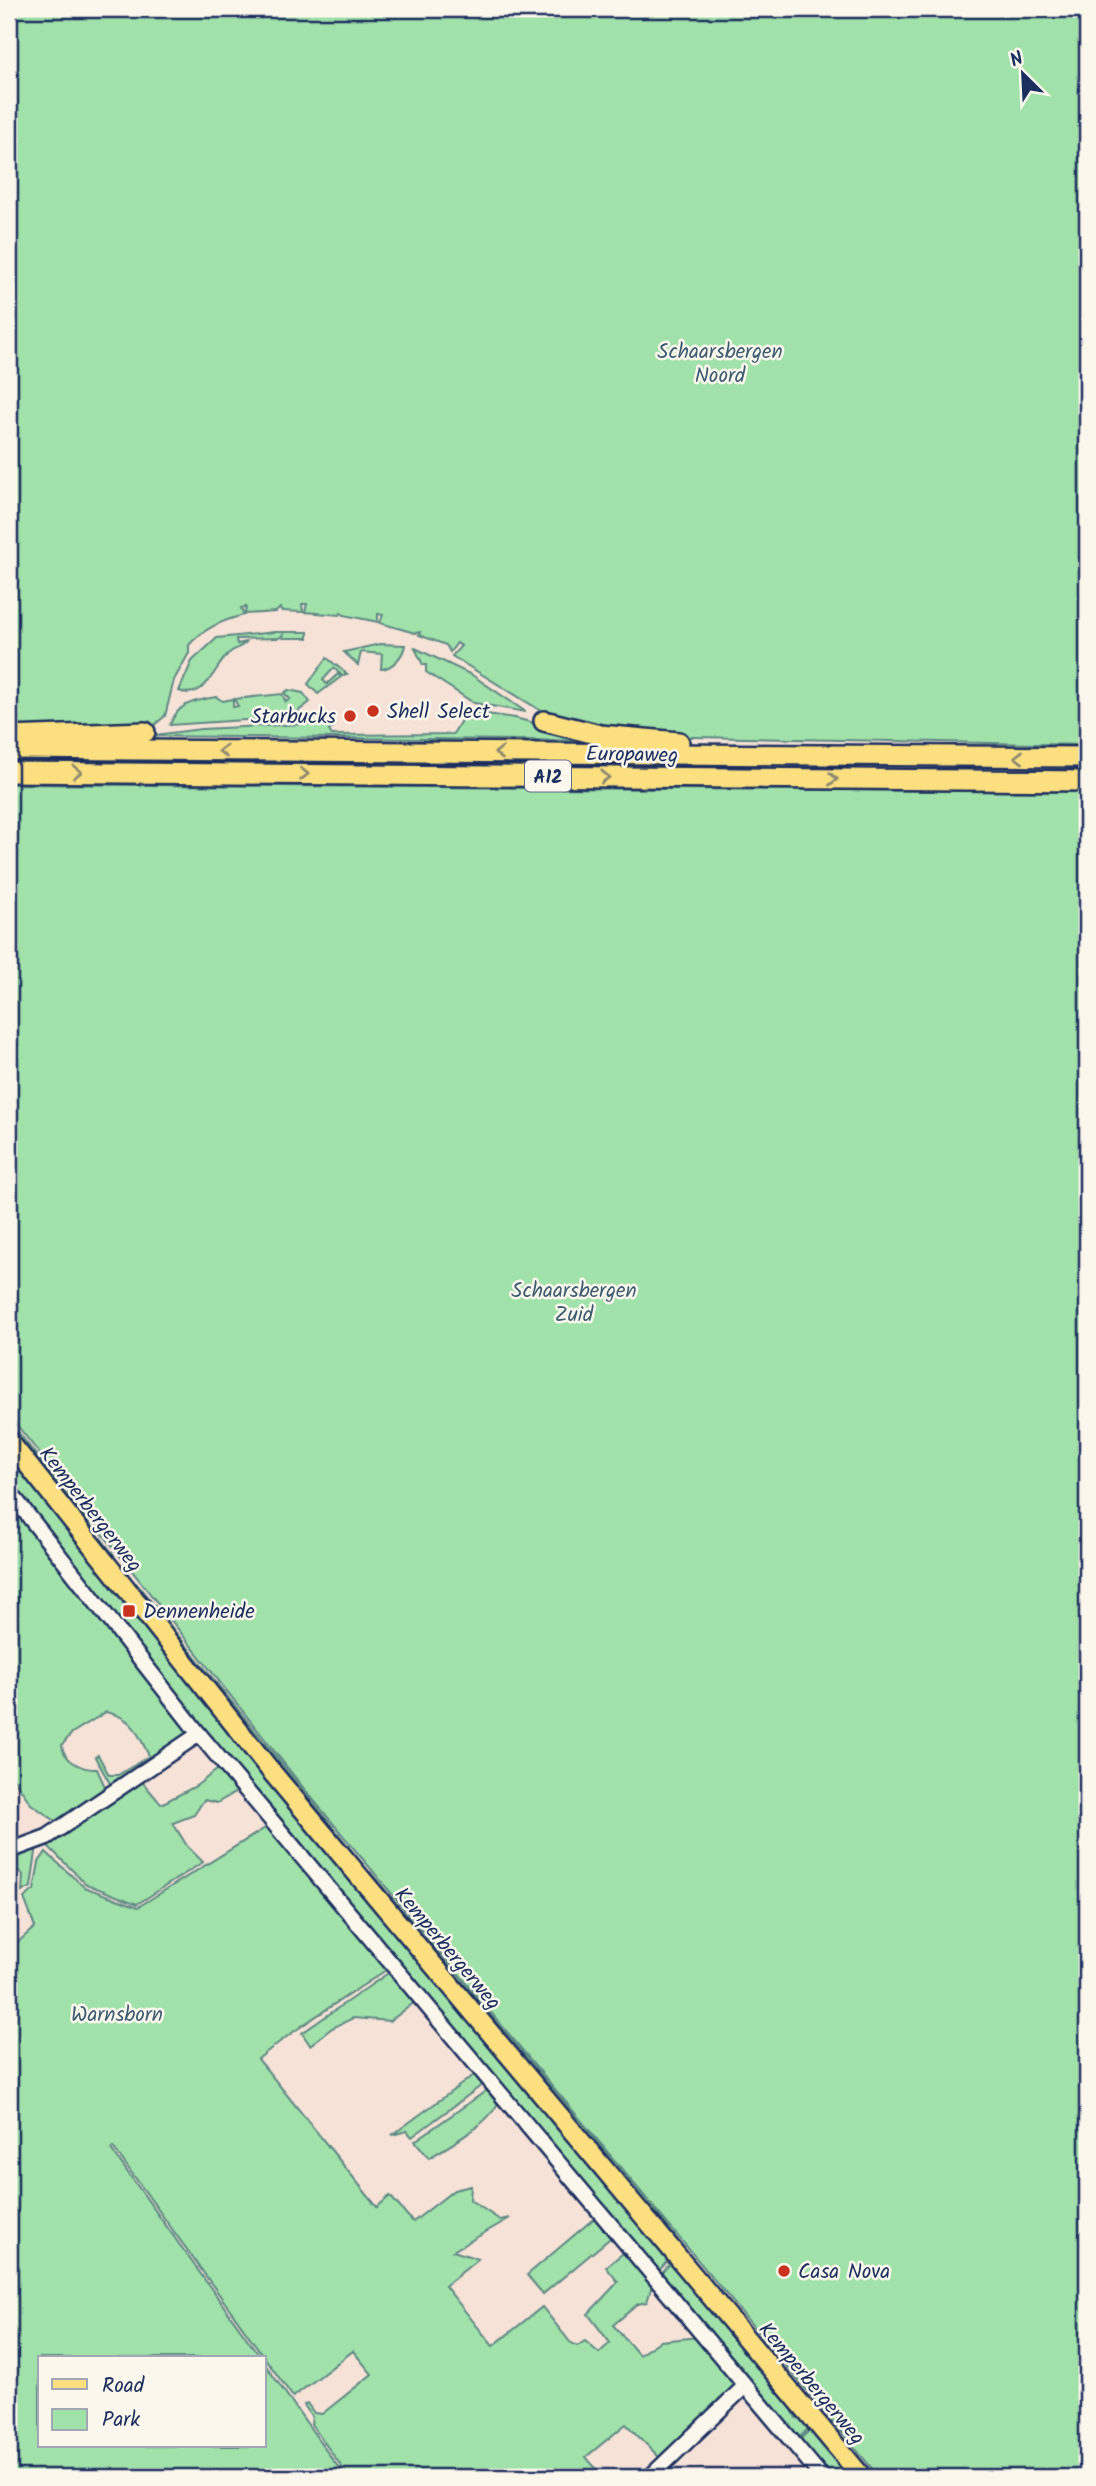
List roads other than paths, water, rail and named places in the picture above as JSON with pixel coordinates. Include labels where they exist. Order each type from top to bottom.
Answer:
[{"type":"highway","name":"A12","points":[[544,720],[600,735],[655,741],[819,747],[911,756]]},
{"type":"highway","points":[[9,737],[145,732]]},
{"type":"highway","name":"Europaweg","points":[[9,749],[1087,758]]},
{"type":"highway","name":"Europaweg","points":[[9,772],[1087,780]]},
{"type":"main road","name":"Kemperbergerweg","points":[[9,1441],[271,1771],[862,2477]]},
{"type":"street","points":[[9,1491],[199,1734],[822,2477]]},
{"type":"street","points":[[9,1851],[47,1837],[199,1734]]},
{"type":"street","points":[[650,2477],[745,2386]]},
{"type":"place","name":"Shell Select","points":[[373,711]]},
{"type":"place","name":"Starbucks","points":[[350,716]]},
{"type":"place","name":"Dennenheide","points":[[129,1611]]},
{"type":"place","name":"Casa Nova","points":[[784,2271]]},
{"type":"park label","name":"Schaarsbergen Noord","points":[[720,363]]},
{"type":"park label","name":"Schaarsbergen Zuid","points":[[574,1302]]},
{"type":"park label","name":"Warnsborn","points":[[117,2014]]}]
